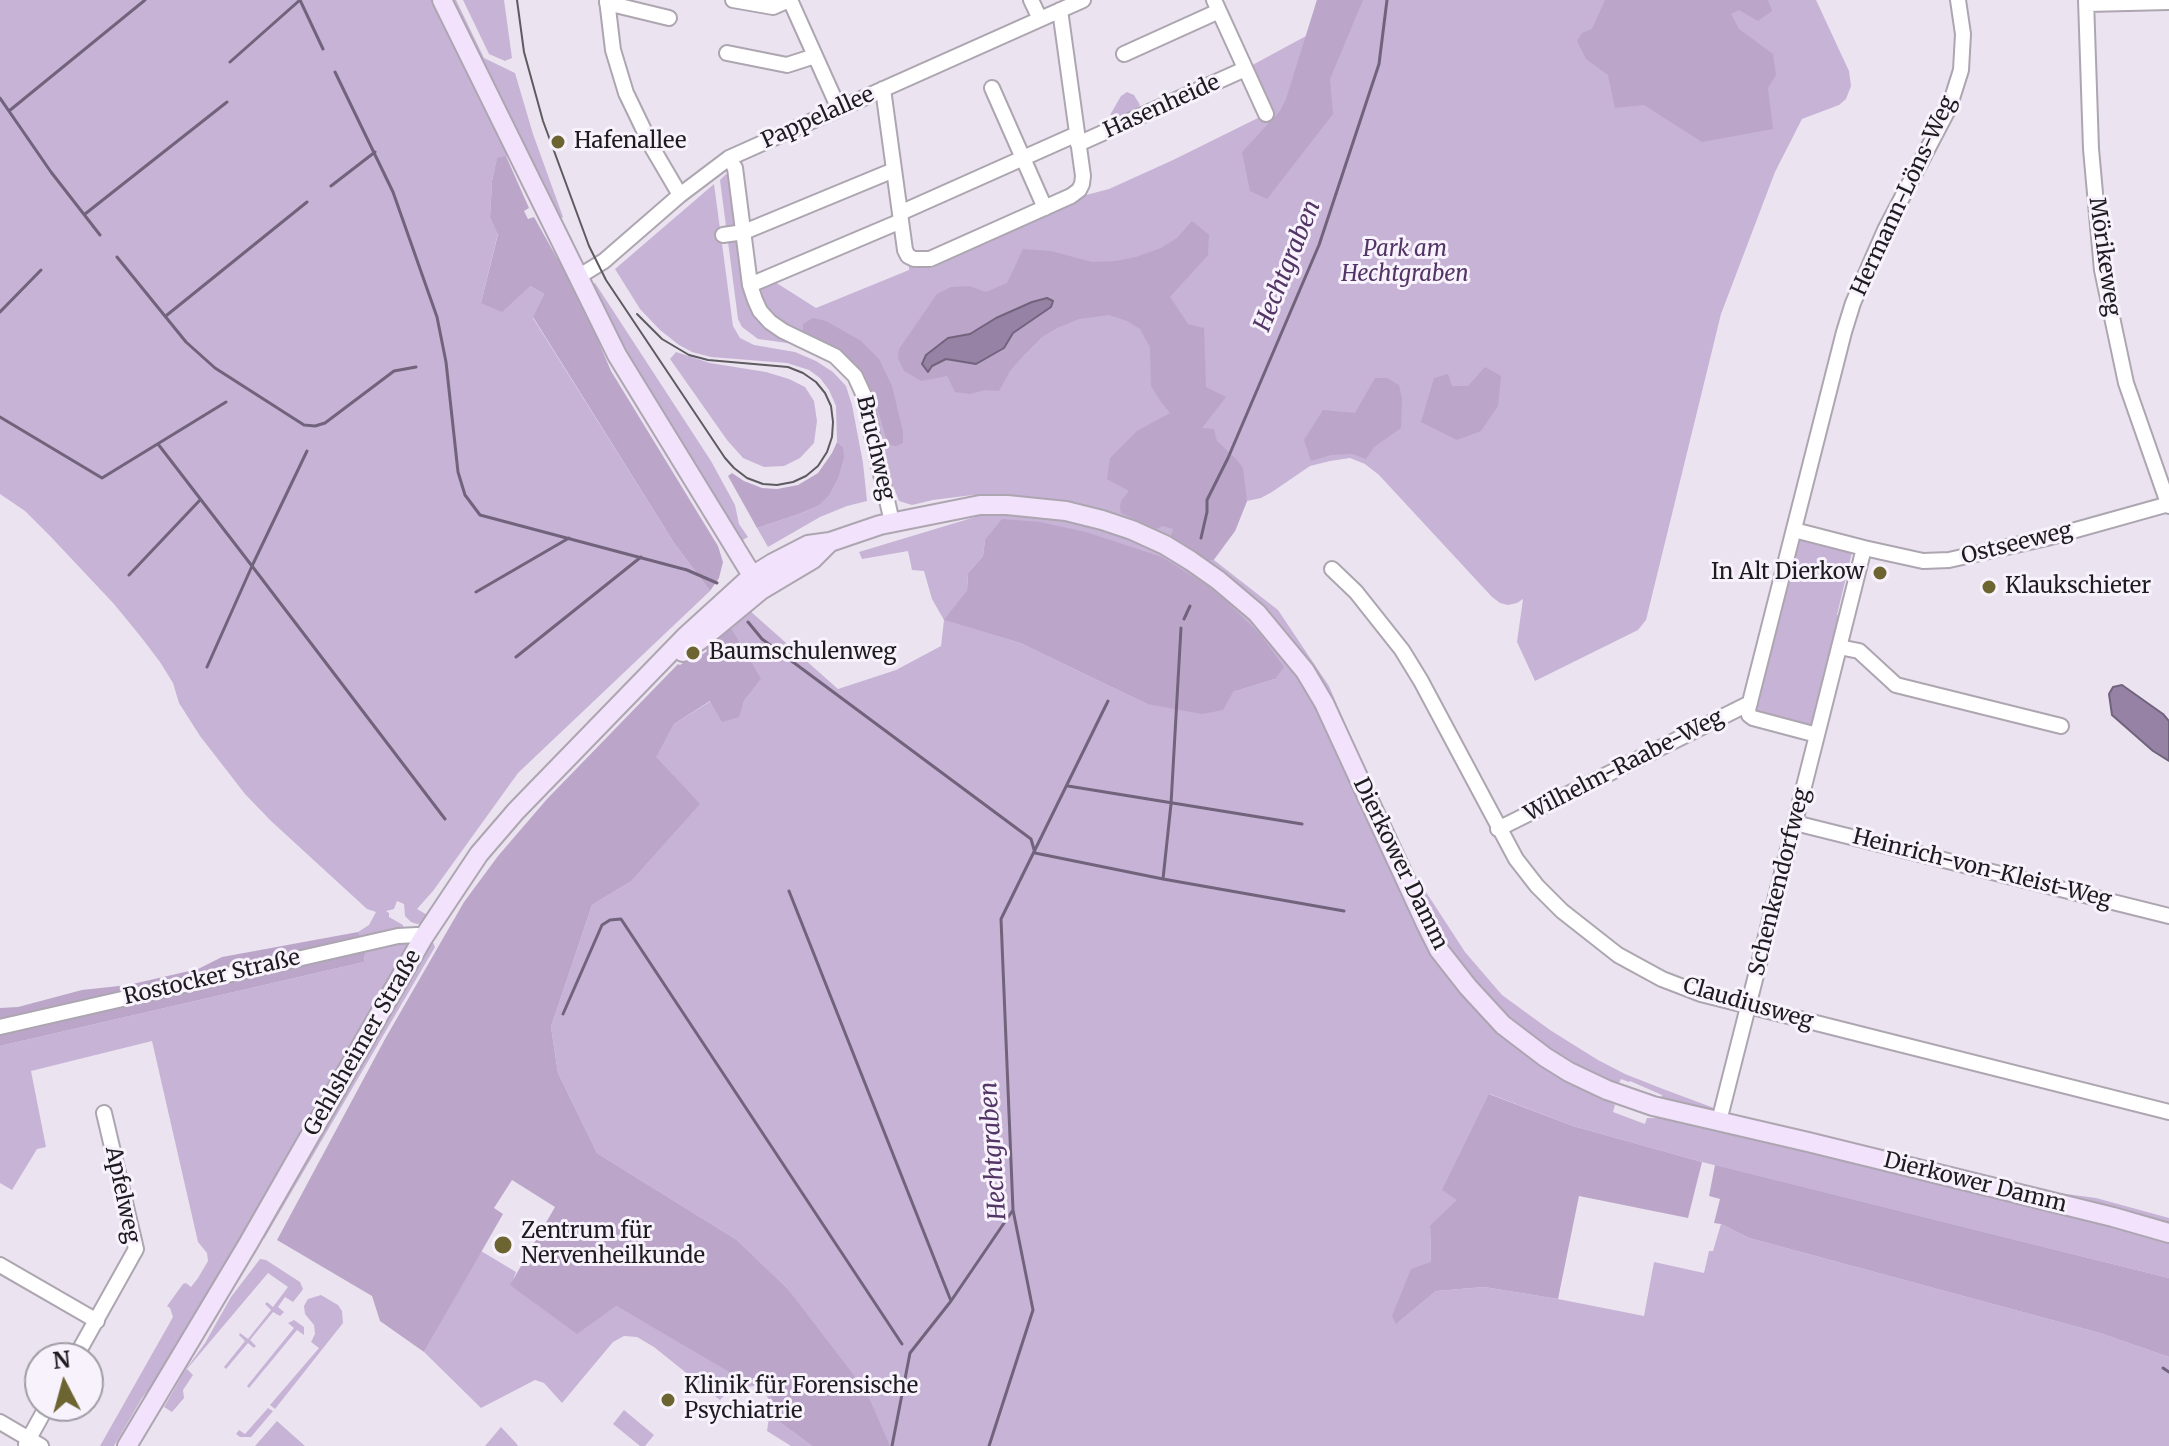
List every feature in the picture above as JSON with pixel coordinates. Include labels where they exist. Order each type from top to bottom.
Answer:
[{"type":"street","points":[[442,0],[617,355],[756,583]]},
{"type":"street","points":[[733,0],[773,7],[790,0],[839,109]]},
{"type":"street","points":[[1031,0],[1040,19]]},
{"type":"street","name":"Pappelallee","points":[[578,277],[604,261],[680,195],[729,158],[1083,0]]},
{"type":"street","name":"Hermann-Löns-Weg","points":[[1750,703],[1853,303],[1885,230],[1949,108],[1961,70],[1963,34],[1958,0]]},
{"type":"street","points":[[669,18],[607,2],[613,50],[626,93],[680,195]]},
{"type":"street","points":[[2086,2],[2169,2]]},
{"type":"street","name":"Mörikeweg","points":[[2086,2],[2091,149],[2102,270],[2126,383],[2169,504]]},
{"type":"street","points":[[1124,54],[1216,6],[1266,114]]},
{"type":"street","points":[[883,89],[905,250],[908,256],[923,261],[1079,190],[1082,184],[1078,139],[1060,10]]},
{"type":"street","points":[[727,53],[787,65],[815,56]]},
{"type":"street","name":"Hasenheide","points":[[901,217],[1022,159],[1078,139],[1245,69]]},
{"type":"street","points":[[992,88],[1045,208]]},
{"type":"street","name":"Bruchweg","points":[[729,158],[735,168],[750,285],[760,311],[779,329],[835,356],[855,376],[866,400],[892,522]]},
{"type":"street","points":[[723,235],[744,232],[894,170]]},
{"type":"street","points":[[750,285],[901,217]]},
{"type":"street","name":"Ostseeweg","points":[[1794,530],[1923,561],[1949,560],[2047,538],[2169,504]]},
{"type":"street","name":"Dierkower Damm","points":[[756,583],[813,559],[830,542],[892,522],[980,505],[1066,511],[1132,530],[1175,551],[1218,580],[1263,619],[1305,671],[1324,703],[1439,950],[1480,1002],[1525,1043],[1579,1077],[1653,1106],[2098,1213],[2169,1233]]},
{"type":"street","name":"Schenkendorfweg","points":[[1719,1121],[1864,548]]},
{"type":"street","name":"Claudiusweg","points":[[1332,569],[1356,592],[1402,650],[1516,859],[1562,911],[1618,955],[1662,979],[1701,994],[2169,1112]]},
{"type":"street","name":"Gehlsheimer Straße","points":[[127,1446],[248,1244],[417,936],[496,833],[647,675],[703,638],[756,583]]},
{"type":"street","points":[[1839,647],[1859,651],[1896,685],[2061,726]]},
{"type":"street","points":[[1750,703],[1749,715],[1753,718],[1817,735]]},
{"type":"street","name":"Wilhelm-Raabe-Weg","points":[[1498,829],[1750,703]]},
{"type":"street","name":"Heinrich-von-Kleist-Weg","points":[[1795,823],[2169,916]]},
{"type":"street","name":"Rostocker Straße","points":[[0,1027],[398,936],[417,936]]},
{"type":"street","name":"Apfelweg","points":[[85,1342],[136,1249],[104,1113]]},
{"type":"street","points":[[0,1265],[97,1321]]},
{"type":"street","points":[[0,1422],[31,1443],[40,1422]]},
{"type":"green space","points":[[0,0],[437,0],[512,155],[497,159],[492,181],[490,218],[498,233],[481,303],[530,286],[544,294],[533,318],[674,543],[710,591],[518,773],[417,909],[429,916],[424,923],[411,922],[405,916],[404,904],[397,901],[394,909],[386,911],[389,917],[403,925],[404,930],[364,942],[358,932],[369,925],[376,912],[367,909],[245,794],[200,736],[179,703],[173,683],[141,637],[51,537],[25,511],[0,494]]},
{"type":"green space","points":[[451,0],[456,0],[484,58],[515,73],[563,217],[543,181],[539,182]]},
{"type":"green space","points":[[463,0],[504,0],[512,58],[505,61],[489,54]]},
{"type":"green space","name":"Park am Hechtgraben","points":[[1317,0],[1816,0],[1849,71],[1851,86],[1846,99],[1839,105],[1802,119],[1775,172],[1721,314],[1646,620],[1638,630],[1535,681],[1517,642],[1523,599],[1508,605],[1492,597],[1379,475],[1365,464],[1350,458],[1310,466],[1272,492],[1247,501],[1235,531],[1214,560],[1278,610],[1329,686],[1400,852],[1465,952],[1502,995],[1550,1030],[1625,1074],[1722,1111],[2059,1193],[2096,1198],[2169,1218],[2169,1278],[1702,1162],[1573,1126],[1490,1094],[1443,1190],[1458,1200],[1430,1225],[1431,1263],[1397,1323],[1436,1291],[1484,1287],[1644,1316],[1654,1262],[1704,1273],[1709,1251],[1713,1251],[1721,1224],[1749,1238],[2100,1333],[2169,1357],[2169,1446],[890,1446],[787,1288],[737,1240],[597,1153],[558,1073],[551,1027],[592,905],[630,882],[655,757],[674,724],[711,701],[738,717],[744,701],[760,680],[731,629],[749,610],[838,689],[896,670],[941,646],[944,620],[932,599],[924,571],[912,570],[908,551],[862,559],[859,552],[975,517],[973,495],[912,505],[899,501],[868,390],[779,322],[766,309],[757,290],[775,282],[816,308],[909,270],[909,264],[931,268],[1075,203],[1086,195],[1109,189],[1173,160],[1266,114],[1245,69],[1306,36]],"holes":[[[985,540],[1275,679],[1233,692],[1147,704],[1020,643],[945,620],[967,590],[968,573],[983,556]],[[1595,1075],[1619,1083],[1621,1079],[1630,1081],[1662,1095],[1661,1099],[1672,1118],[1647,1118],[1645,1124],[1613,1112],[1615,1105],[1587,1090]]]},
{"type":"green space","points":[[1127,92],[1134,95],[1140,105],[1129,117],[1110,115],[1121,96]]},
{"type":"green space","points":[[726,174],[731,178],[747,290],[802,345],[758,339],[742,327],[738,319],[720,180]]},
{"type":"green space","points":[[714,184],[733,326],[740,338],[754,345],[795,352],[833,372],[846,386],[863,463],[867,501],[820,517],[768,547],[757,528],[818,506],[843,447],[837,442],[836,406],[829,390],[809,370],[787,363],[711,357],[679,345],[640,309],[615,269]]},
{"type":"green space","points":[[595,283],[711,461],[735,505],[739,524],[748,537],[741,541],[632,367],[591,285]]},
{"type":"green space","points":[[676,352],[710,363],[766,372],[805,387],[814,401],[817,421],[814,443],[800,458],[784,466],[764,467],[743,458],[670,359]]},
{"type":"green space","points":[[1805,536],[1853,548],[1837,615],[1841,616],[1815,725],[1811,728],[1753,713],[1796,549],[1793,546],[1796,539]]},
{"type":"green space","points":[[406,938],[413,942],[254,1220],[114,1446],[100,1446],[173,1317],[167,1306],[183,1284],[191,1287],[198,1278],[208,1261],[207,1253],[198,1242],[152,1041],[31,1071],[46,1147],[37,1149],[12,1190],[0,1183],[0,1046],[364,962],[366,946]]},
{"type":"green space","points":[[432,940],[435,947],[264,1239],[263,1233],[365,1048]]},
{"type":"green space","points":[[481,1251],[516,1272],[511,1286],[616,1306],[750,1383],[765,1388],[774,1403],[774,1418],[812,1446],[791,1446],[767,1431],[771,1404],[765,1393],[756,1386],[731,1388],[720,1400],[637,1337],[624,1336],[613,1342],[562,1403],[544,1383],[535,1380],[481,1408],[424,1352]]},
{"type":"green space","points":[[260,1259],[300,1282],[303,1289],[293,1302],[285,1297],[278,1307],[284,1312],[280,1316],[273,1312],[250,1340],[256,1346],[254,1348],[248,1343],[226,1369],[224,1367],[245,1341],[240,1333],[248,1339],[271,1310],[265,1304],[267,1302],[273,1307],[288,1287],[268,1273],[187,1369],[193,1375],[183,1390],[184,1398],[172,1412],[164,1407],[184,1372],[231,1297]]},
{"type":"green space","points":[[321,1295],[338,1305],[343,1323],[275,1409],[270,1405],[319,1348],[311,1342],[315,1334],[314,1325],[305,1314],[304,1306],[308,1299]]},
{"type":"green space","points":[[294,1320],[304,1327],[304,1335],[297,1330],[249,1388],[247,1386],[294,1328],[288,1323]]},
{"type":"green space","points":[[268,1408],[273,1411],[251,1437],[236,1434],[239,1430],[245,1434]]},
{"type":"green space","points":[[624,1410],[654,1435],[645,1446],[640,1446],[613,1424]]},
{"type":"green space","points":[[277,1421],[305,1446],[255,1446]]},
{"type":"green space","points":[[501,1427],[516,1443],[518,1446],[485,1446]]},
{"type":"shaded area","points":[[1317,0],[1363,0],[1330,79],[1333,114],[1267,199],[1250,191],[1242,152],[1280,111],[1286,99]]},
{"type":"shaded area","points":[[1605,0],[1768,0],[1772,11],[1758,21],[1739,10],[1731,14],[1739,29],[1773,54],[1776,75],[1768,88],[1773,129],[1702,142],[1644,105],[1615,108],[1608,75],[1586,59],[1577,41],[1582,33],[1592,29]]},
{"type":"shaded area","points":[[506,156],[529,208],[524,211],[528,219],[534,217],[557,258],[566,265],[611,371],[718,546],[723,562],[719,578],[710,591],[674,543],[533,317],[544,294],[530,286],[502,312],[481,303],[498,234],[490,218],[492,181],[497,158]]},
{"type":"shaded area","points":[[1192,221],[1209,235],[1208,255],[1170,297],[1188,324],[1204,328],[1206,387],[1226,397],[1202,428],[1214,429],[1217,441],[1243,468],[1247,501],[1235,531],[1213,560],[1207,561],[1170,540],[1173,529],[1163,526],[1156,529],[1121,513],[1121,501],[1129,491],[1107,479],[1110,458],[1137,431],[1170,413],[1151,386],[1150,347],[1140,329],[1109,315],[1079,319],[1057,328],[1042,337],[1024,355],[999,391],[955,392],[947,376],[921,381],[904,371],[898,358],[899,349],[937,294],[951,287],[969,286],[986,292],[1007,283],[1023,249],[1051,251],[1092,262],[1116,261],[1161,248],[1177,238]]},
{"type":"shaded area","points":[[1047,298],[1053,301],[1051,307],[1013,333],[1004,348],[976,364],[946,359],[932,366],[928,372],[922,364],[926,355],[948,338],[970,334],[996,318]]},
{"type":"shaded area","points":[[813,318],[826,321],[861,341],[879,359],[892,386],[903,443],[888,445],[874,397],[856,364],[803,331],[803,324]]},
{"type":"shaded area","points":[[1485,367],[1501,376],[1498,406],[1481,431],[1457,440],[1421,422],[1434,378],[1448,374],[1452,386],[1468,386]]},
{"type":"shaded area","points":[[1375,378],[1387,378],[1399,385],[1401,428],[1374,447],[1366,459],[1352,454],[1331,455],[1311,461],[1304,440],[1323,410],[1355,413]]},
{"type":"shaded area","points":[[837,442],[843,447],[844,458],[829,495],[818,506],[757,528],[728,476],[732,473],[762,488],[798,485],[818,473]]},
{"type":"shaded area","points":[[1002,519],[1040,522],[1086,532],[1162,557],[1226,601],[1260,634],[1284,667],[1275,679],[1233,692],[1223,710],[1202,714],[1147,704],[1020,643],[944,620],[967,590],[968,573],[983,556],[985,540]]},
{"type":"shaded area","points":[[728,623],[761,679],[744,701],[739,717],[722,722],[710,701],[674,724],[656,757],[700,804],[630,882],[592,905],[551,1027],[558,1073],[597,1153],[737,1240],[787,1288],[866,1391],[890,1446],[812,1446],[774,1418],[774,1403],[765,1388],[750,1384],[616,1306],[577,1334],[510,1285],[555,1207],[512,1180],[494,1208],[503,1214],[424,1352],[380,1321],[372,1296],[277,1240],[385,1039],[464,902],[547,799],[678,664],[701,651],[703,654],[707,651],[705,647]]},
{"type":"shaded area","points":[[2122,685],[2169,721],[2169,761],[2112,715],[2109,694],[2113,687]]},
{"type":"shaded area","points":[[358,932],[366,946],[364,962],[0,1046],[0,1008],[18,1007],[82,990],[128,985],[198,969],[222,957]]},
{"type":"shaded area","points":[[1489,1094],[1573,1126],[1702,1162],[1688,1218],[1579,1196],[1558,1299],[1484,1287],[1436,1291],[1396,1324],[1392,1316],[1411,1269],[1431,1262],[1430,1225],[1457,1200],[1442,1190]]},
{"type":"shaded area","points":[[1715,1165],[2169,1278],[2169,1357],[2100,1333],[1749,1238],[1714,1223],[1720,1199],[1709,1196]]},
{"type":"waterway","points":[[9,111],[145,0]]},
{"type":"waterway","points":[[300,0],[323,49]]},
{"type":"waterway","points":[[230,62],[300,0]]},
{"type":"waterway","name":"Hechtgraben","points":[[1201,538],[1207,500],[1319,245],[1379,64],[1387,0]]},
{"type":"waterway","points":[[335,72],[393,192],[437,317],[446,362],[458,472],[465,495],[480,515],[687,570],[717,583]]},
{"type":"waterway","points":[[0,98],[51,172],[100,235]]},
{"type":"waterway","points":[[85,214],[227,102]]},
{"type":"waterway","points":[[331,186],[375,152]]},
{"type":"waterway","points":[[167,315],[307,202]]},
{"type":"waterway","points":[[117,257],[186,342],[215,368],[304,425],[325,423],[394,371],[416,367]]},
{"type":"waterway","points":[[0,312],[41,270]]},
{"type":"waterway","points":[[0,417],[102,478],[226,402]]},
{"type":"waterway","points":[[158,444],[252,566],[207,667]]},
{"type":"waterway","points":[[307,451],[252,566],[445,819]]},
{"type":"waterway","points":[[129,575],[200,500]]},
{"type":"waterway","points":[[476,592],[569,538]]},
{"type":"waterway","points":[[516,657],[641,557]]},
{"type":"waterway","name":"Hechtgraben","points":[[1184,619],[1190,606]]},
{"type":"waterway","points":[[748,622],[762,639],[1031,839],[1035,853]]},
{"type":"waterway","name":"Hechtgraben","points":[[1163,879],[1171,804],[1181,628]]},
{"type":"waterway","name":"Hechtgraben","points":[[989,1446],[1033,1310],[1013,1210],[1001,919],[1108,701]]},
{"type":"waterway","points":[[1068,786],[1302,824]]},
{"type":"waterway","points":[[1035,853],[1344,911]]},
{"type":"waterway","points":[[789,891],[951,1301]]},
{"type":"waterway","points":[[563,1014],[602,925],[621,919],[902,1344]]},
{"type":"waterway","points":[[892,1446],[910,1353],[951,1301],[1013,1210]]},
{"type":"waterway","points":[[2163,1368],[2169,1372]]},
{"type":"tram line","points":[[517,0],[524,52],[543,121],[589,246],[606,280],[734,468],[747,478],[777,485],[806,476],[818,466],[827,452],[833,422],[831,406],[816,382],[788,367],[708,360],[689,355],[662,339],[637,314]]},
{"type":"place","name":"Hafenallee","points":[[558,142]]},
{"type":"place","name":"In Alt Dierkow","points":[[1880,573]]},
{"type":"place","name":"Klaukschieter","points":[[1989,587]]},
{"type":"place","name":"Baumschulenweg","points":[[693,653]]},
{"type":"place","name":"Zentrum für Nervenheilkunde","points":[[503,1245]]},
{"type":"place","name":"Klinik für Forensische Psychiatrie","points":[[668,1400]]}]
